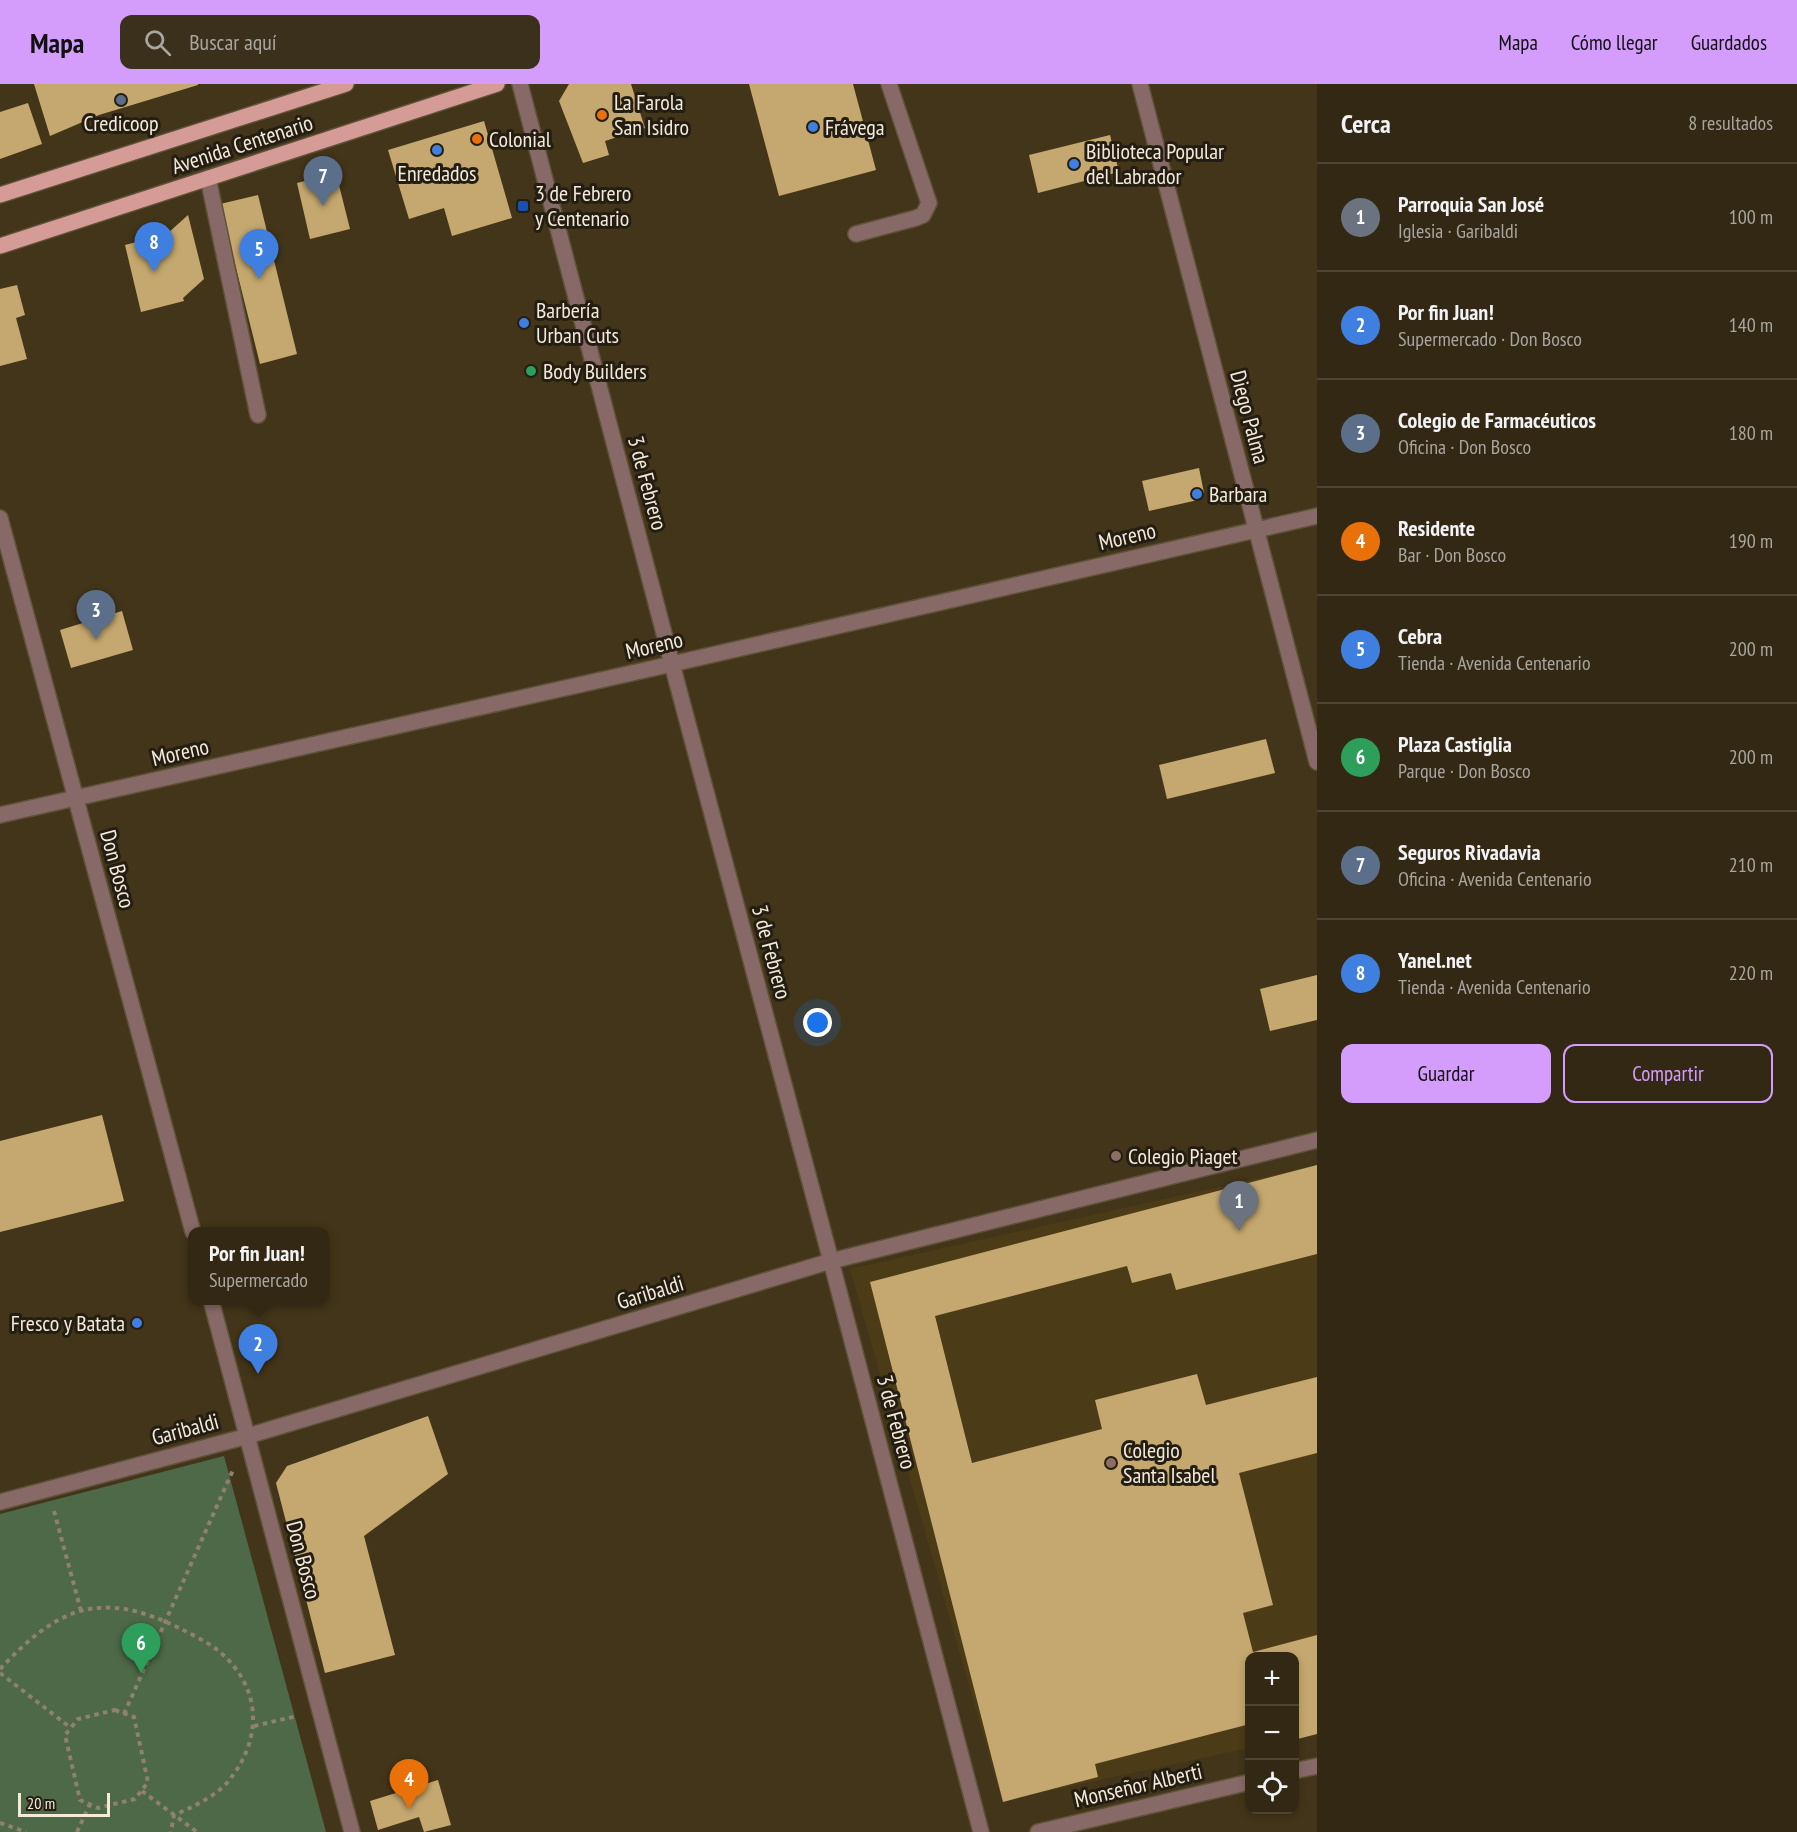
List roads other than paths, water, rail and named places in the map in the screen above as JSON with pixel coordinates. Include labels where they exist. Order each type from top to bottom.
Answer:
[{"type":"main road","name":"Avenida Centenario","points":[[0,195],[346,84]]},
{"type":"main road","name":"Avenida Centenario","points":[[0,246],[497,84]]},
{"type":"street","name":"3 de Febrero","points":[[520,84],[981,1832]]},
{"type":"street","points":[[856,234],[916,218],[923,215],[929,203],[889,84]]},
{"type":"street","name":"Diego Palma","points":[[1140,84],[1317,762]]},
{"type":"street","points":[[208,178],[258,415]]},
{"type":"street","name":"Moreno","points":[[0,816],[1317,516]]},
{"type":"street","name":"Don Bosco","points":[[0,518],[192,1227]]},
{"type":"street","name":"Garibaldi","points":[[0,1502],[248,1436],[831,1261],[1317,1140]]},
{"type":"street","name":"Don Bosco","points":[[212,1305],[352,1832]]},
{"type":"street","points":[[1299,1770],[1317,1766]]},
{"type":"street","name":"Monseñor Alberti","points":[[1038,1832],[1245,1783]]},
{"type":"place","name":"Credicoop","points":[[121,100]]},
{"type":"place","name":"La Farola San Isidro","points":[[602,115]]},
{"type":"place","name":"Frávega","points":[[813,127]]},
{"type":"place","name":"Colonial","points":[[477,139]]},
{"type":"place","name":"Enredados","points":[[437,150]]},
{"type":"place","name":"Biblioteca Popular del Labrador","points":[[1074,164]]},
{"type":"place","name":"Seguros Rivadavia","points":[[323,206]]},
{"type":"place","name":"3 de Febrero y Centenario","points":[[523,206]]},
{"type":"place","name":"Yanel.net","points":[[154,272]]},
{"type":"place","name":"Cebra","points":[[259,279]]},
{"type":"place","name":"Barbería Urban Cuts","points":[[524,323]]},
{"type":"place","name":"Body Builders","points":[[531,371]]},
{"type":"place","name":"Barbara","points":[[1197,494]]},
{"type":"place","name":"Colegio de Farmacéuticos","points":[[96,640]]},
{"type":"place","name":"Colegio Piaget","points":[[1116,1156]]},
{"type":"place","name":"Parroquia San José","points":[[1239,1231]]},
{"type":"place","name":"Fresco y Batata","points":[[137,1323]]},
{"type":"place","name":"Por fin Juan!","points":[[258,1374]]},
{"type":"place","name":"Colegio Santa Isabel","points":[[1111,1463]]},
{"type":"place","name":"Plaza Castiglia","points":[[141,1673]]},
{"type":"place","name":"Residente","points":[[409,1809]]}]
